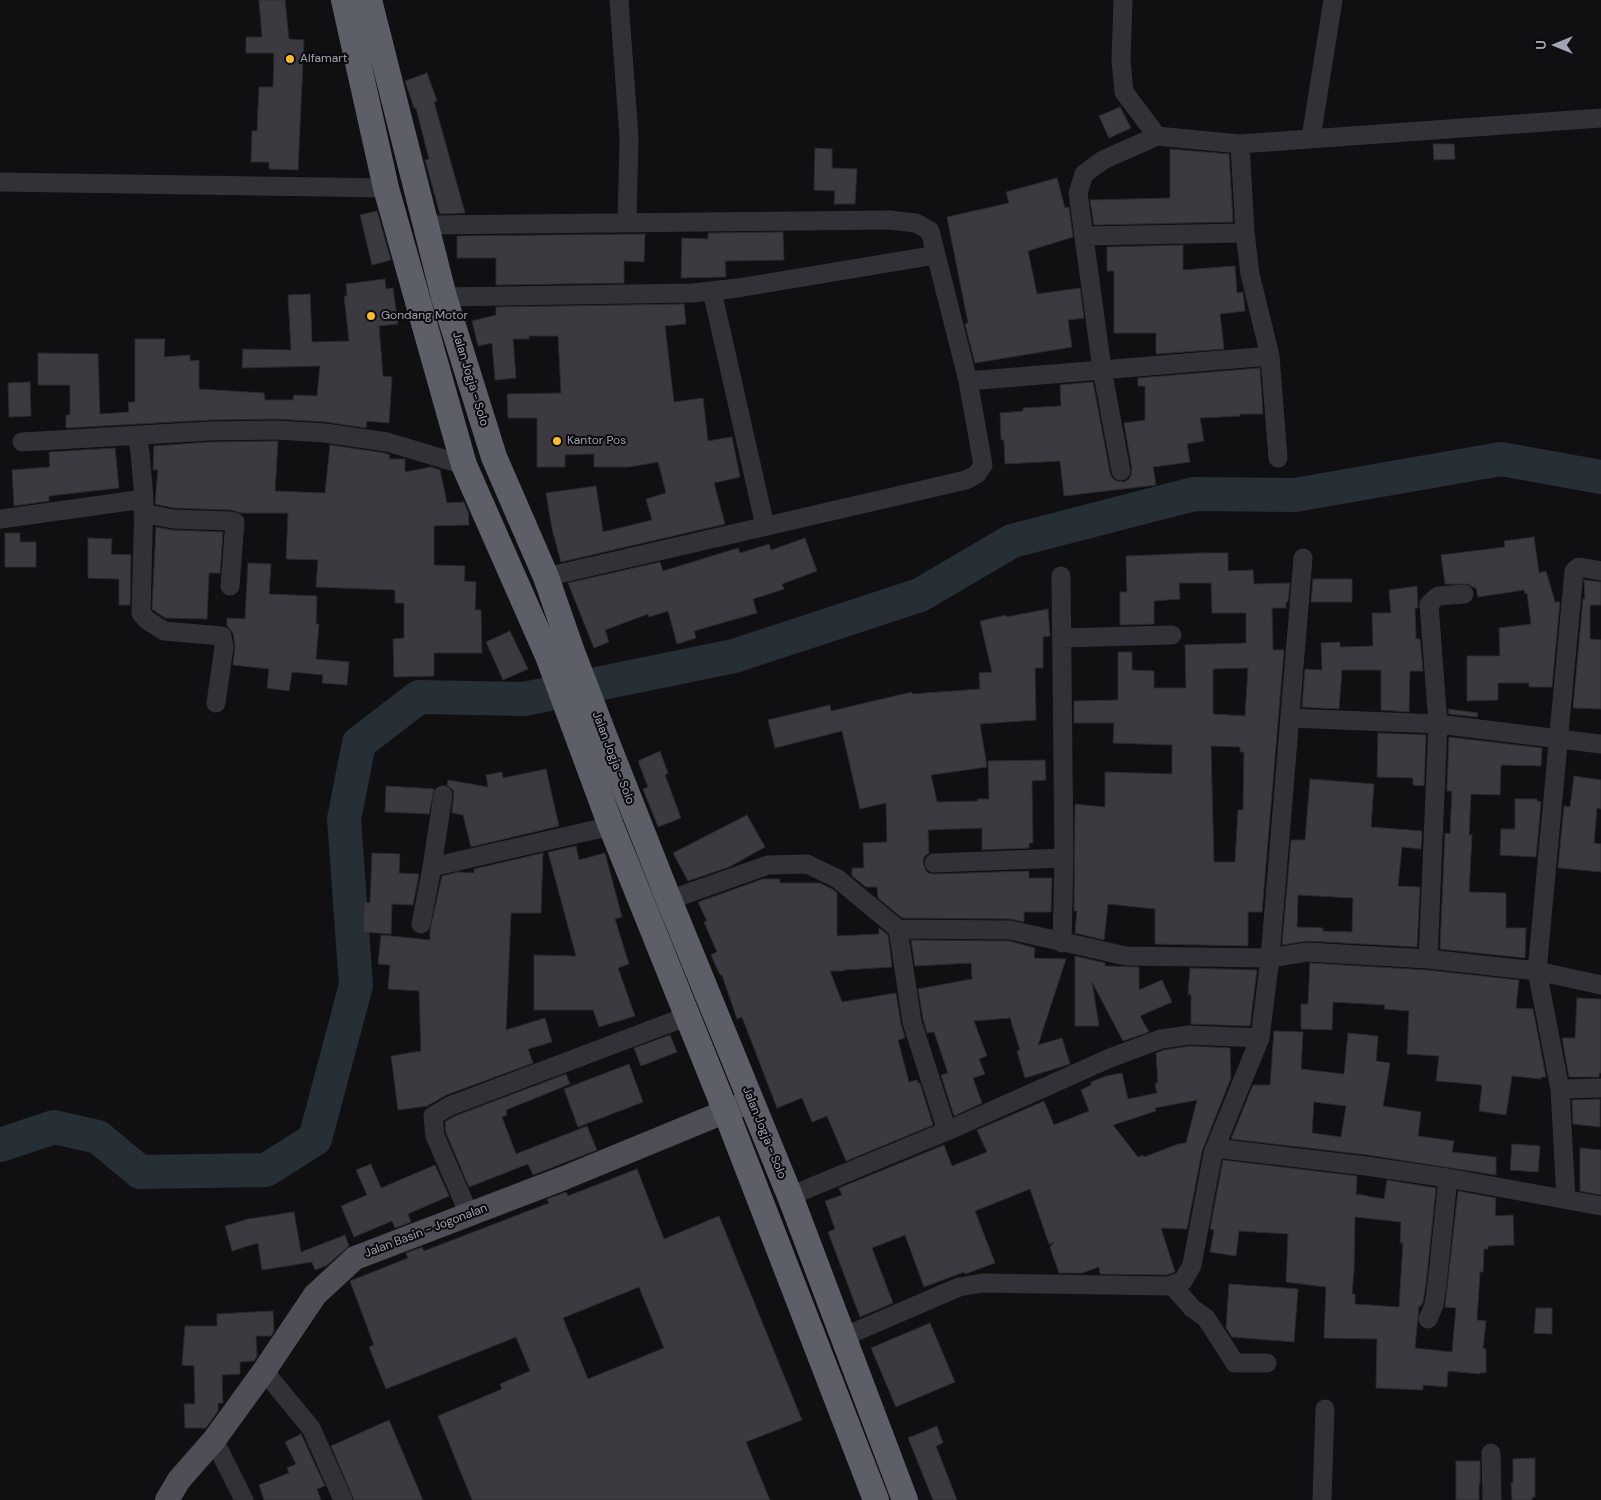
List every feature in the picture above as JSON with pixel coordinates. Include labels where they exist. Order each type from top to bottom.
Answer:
[{"type":"highway","name":"Jalan Jogja - Solo","points":[[344,0],[386,188],[464,465],[560,654],[593,741],[669,900],[790,1196],[905,1500]]},
{"type":"highway","name":"Jalan Jogja - Solo","points":[[369,0],[444,297],[494,457],[546,577],[560,654]]},
{"type":"highway","name":"Jalan Jogja - Solo","points":[[593,741],[611,826],[726,1112],[876,1500]]},
{"type":"main road","name":"Jalan Basin - Jogonalan","points":[[167,1500],[179,1480],[214,1440],[264,1371],[315,1295],[355,1258],[564,1178],[751,1101]]},
{"type":"street","points":[[619,0],[629,136],[627,223]]},
{"type":"street","points":[[1124,0],[1121,60],[1124,92],[1157,136]]},
{"type":"street","points":[[1311,138],[1333,0]]},
{"type":"street","points":[[1121,471],[1102,369],[1078,193],[1084,174],[1103,160],[1157,136],[1240,144],[1601,118]]},
{"type":"street","points":[[1240,144],[1245,233],[1250,274],[1270,356],[1278,458]]},
{"type":"street","points":[[0,182],[386,188]]},
{"type":"street","points":[[426,225],[889,220],[916,224],[930,230],[968,381],[983,465],[977,474],[966,480],[546,577]]},
{"type":"street","points":[[1084,236],[1245,233]]},
{"type":"street","points":[[444,297],[693,293],[936,255]]},
{"type":"street","points":[[712,291],[765,526]]},
{"type":"street","points":[[968,381],[1270,356]]},
{"type":"street","points":[[22,442],[208,431],[277,430],[325,433],[387,442],[464,465]]},
{"type":"street","points":[[137,436],[140,452],[143,506],[141,613],[147,620],[164,632],[222,636],[224,647],[216,703]]},
{"type":"street","points":[[0,519],[143,506],[173,519],[235,522],[230,586]]},
{"type":"street","points":[[843,1337],[959,1287],[982,1283],[1168,1286],[1183,1281],[1192,1265],[1215,1148],[1260,1038],[1270,958],[1303,558]]},
{"type":"street","points":[[1566,1200],[1560,1089],[1537,972],[1574,571],[1579,568],[1601,571]]},
{"type":"street","points":[[1061,576],[1064,858],[1062,943]]},
{"type":"street","points":[[1428,959],[1438,724],[1429,604],[1438,596],[1464,594]]},
{"type":"street","points":[[1062,638],[1172,635]]},
{"type":"street","points":[[1290,718],[1438,724],[1601,744]]},
{"type":"street","points":[[421,924],[443,796]]},
{"type":"street","points":[[432,867],[611,826]]},
{"type":"street","points":[[934,862],[1064,858]]},
{"type":"street","points":[[669,900],[768,865],[807,864],[838,879],[898,929],[1010,930],[1126,956],[1270,958],[1307,952],[1428,959],[1537,972],[1601,985]]},
{"type":"street","points":[[898,929],[912,1022],[947,1131]]},
{"type":"street","points":[[469,1214],[435,1136],[432,1116],[450,1106],[688,1016]]},
{"type":"street","points":[[790,1196],[947,1131],[1110,1058],[1161,1039],[1189,1034],[1260,1038]]},
{"type":"street","points":[[1560,1089],[1601,1088]]},
{"type":"street","points":[[1215,1148],[1448,1178],[1601,1206]]},
{"type":"street","points":[[1428,1319],[1434,1305],[1437,1286],[1448,1178]]},
{"type":"street","points":[[1172,1285],[1192,1308],[1206,1318],[1233,1362],[1238,1364],[1267,1363]]},
{"type":"street","points":[[264,1371],[311,1428],[343,1500]]},
{"type":"street","points":[[1322,1500],[1325,1409]]},
{"type":"street","points":[[214,1440],[244,1500]]},
{"type":"street","points":[[1491,1453],[1492,1500]]},
{"type":"building","points":[[259,0],[285,0],[289,39],[304,40],[298,170],[269,169],[269,162],[251,162],[252,131],[257,131],[259,87],[273,87],[274,53],[246,53],[246,37],[262,37]]},
{"type":"building","points":[[427,73],[437,101],[434,102],[465,213],[440,214],[425,160],[429,159],[416,108],[414,108],[405,81]]},
{"type":"building","points":[[1120,107],[1131,128],[1109,138],[1099,116]]},
{"type":"building","points":[[1433,144],[1454,144],[1455,159],[1434,160]]},
{"type":"building","points":[[815,148],[832,149],[832,168],[857,169],[855,204],[834,204],[835,191],[814,190]]},
{"type":"building","points":[[1170,149],[1229,154],[1233,222],[1094,225],[1090,200],[1170,198]]},
{"type":"building","points":[[1057,178],[1065,208],[1069,207],[1073,237],[1028,251],[1037,294],[1080,288],[1084,318],[1068,320],[1072,347],[975,363],[965,324],[968,323],[947,217],[1009,203],[1006,192]]},
{"type":"building","points":[[377,211],[391,260],[372,265],[360,215]]},
{"type":"building","points":[[783,232],[784,260],[725,261],[726,277],[681,278],[682,238],[708,239],[708,233]]},
{"type":"building","points":[[645,234],[644,262],[624,261],[624,283],[496,285],[496,258],[457,258],[457,236]]},
{"type":"building","points":[[1183,245],[1183,270],[1235,266],[1237,293],[1243,292],[1245,311],[1220,314],[1224,349],[1156,354],[1156,333],[1114,333],[1114,271],[1107,271],[1107,247]]},
{"type":"building","points":[[385,279],[386,289],[393,288],[398,324],[379,326],[383,376],[392,377],[389,423],[367,421],[366,428],[326,422],[278,419],[209,420],[66,428],[66,415],[70,415],[70,385],[38,385],[38,353],[98,354],[100,414],[129,412],[128,402],[135,402],[135,339],[165,339],[164,357],[190,355],[190,361],[199,360],[199,389],[264,393],[265,400],[293,400],[294,395],[317,396],[320,366],[242,368],[243,349],[291,350],[288,295],[310,294],[312,342],[349,341],[344,296],[347,296],[346,284]]},
{"type":"building","points":[[684,304],[686,324],[665,326],[674,402],[703,398],[708,441],[732,437],[740,477],[714,483],[725,524],[561,562],[552,529],[546,493],[596,486],[603,532],[652,520],[646,499],[666,493],[658,462],[629,467],[594,467],[594,454],[565,455],[565,467],[537,467],[537,418],[508,418],[507,394],[561,393],[558,336],[529,336],[529,339],[513,339],[516,378],[495,380],[492,343],[478,346],[472,321],[496,315],[496,307]]},
{"type":"building","points":[[1260,368],[1263,414],[1200,418],[1204,441],[1187,444],[1190,462],[1153,467],[1156,485],[1064,496],[1060,461],[1005,464],[1004,440],[1001,440],[1000,413],[1023,411],[1023,408],[1061,406],[1060,385],[1093,382],[1110,473],[1112,478],[1124,482],[1129,479],[1132,469],[1124,423],[1145,420],[1145,386],[1138,386],[1138,378]]},
{"type":"building","points":[[30,382],[31,416],[9,417],[8,383]]},
{"type":"building","points":[[278,441],[275,491],[325,493],[330,445],[385,453],[390,455],[389,459],[405,459],[405,472],[431,467],[440,470],[447,503],[464,502],[468,511],[469,525],[434,526],[434,565],[465,566],[464,581],[476,582],[475,610],[481,610],[482,653],[434,653],[434,676],[394,677],[393,639],[404,638],[404,603],[395,603],[395,590],[316,587],[318,560],[286,559],[288,513],[242,513],[231,510],[174,508],[155,504],[158,470],[153,470],[154,446],[209,442]]},
{"type":"building","points":[[115,448],[119,488],[49,496],[49,501],[14,506],[12,470],[50,467],[49,452]]},
{"type":"building","points":[[156,527],[172,530],[223,532],[220,573],[209,573],[207,619],[165,618],[152,609]]},
{"type":"building","points":[[5,533],[20,533],[20,542],[36,542],[36,567],[5,567]]},
{"type":"building","points":[[1534,537],[1539,573],[1546,571],[1555,602],[1560,602],[1552,687],[1529,687],[1529,683],[1498,683],[1498,700],[1467,701],[1467,656],[1500,656],[1499,628],[1531,624],[1527,593],[1525,594],[1524,590],[1478,597],[1476,588],[1468,584],[1445,584],[1441,555],[1505,547],[1504,541]]},
{"type":"building","points":[[88,538],[112,539],[111,554],[131,555],[130,605],[119,605],[119,579],[88,578]]},
{"type":"building","points":[[805,538],[817,571],[782,584],[784,589],[753,599],[757,613],[694,631],[696,638],[677,644],[668,611],[649,617],[648,614],[605,630],[609,642],[594,648],[568,583],[660,562],[663,571],[738,548],[740,553],[769,544],[771,550]]},
{"type":"building","points":[[1228,553],[1228,571],[1253,570],[1254,584],[1290,583],[1286,608],[1272,608],[1273,650],[1284,650],[1262,912],[1248,912],[1248,946],[1155,944],[1155,909],[1108,904],[1104,940],[1075,933],[1077,911],[1074,911],[1075,804],[1105,807],[1105,772],[1172,774],[1172,745],[1113,743],[1114,723],[1074,723],[1074,701],[1118,700],[1118,652],[1132,652],[1132,670],[1154,671],[1154,688],[1186,688],[1185,645],[1246,643],[1246,613],[1212,613],[1211,583],[1179,583],[1180,599],[1154,601],[1154,624],[1120,625],[1120,592],[1127,592],[1126,556]],"holes":[[[1248,668],[1245,716],[1213,714],[1213,669]],[[1211,746],[1240,747],[1240,752],[1244,752],[1243,810],[1238,810],[1235,862],[1214,862]]]},
{"type":"building","points":[[248,563],[271,564],[269,594],[317,596],[316,624],[319,624],[316,659],[349,662],[347,685],[322,683],[323,675],[292,672],[289,691],[267,688],[269,669],[233,665],[235,645],[233,633],[227,626],[227,618],[245,619]]},
{"type":"building","points":[[1313,579],[1352,579],[1352,602],[1311,602]]},
{"type":"building","points":[[1584,580],[1601,582],[1601,605],[1590,605],[1590,639],[1601,640],[1601,709],[1573,708],[1583,599],[1585,599]]},
{"type":"building","points":[[1417,586],[1418,608],[1415,608],[1416,639],[1420,639],[1423,671],[1410,671],[1409,712],[1381,710],[1381,670],[1342,670],[1339,709],[1302,707],[1305,669],[1322,670],[1321,643],[1340,642],[1340,647],[1373,646],[1372,613],[1391,613],[1389,590]]},
{"type":"building","points":[[1048,609],[1050,636],[1043,637],[1043,668],[1035,668],[1036,720],[980,724],[987,767],[931,775],[937,802],[978,801],[977,799],[989,799],[988,761],[1045,760],[1046,780],[1032,781],[1033,843],[1029,843],[1029,848],[982,850],[982,828],[928,830],[929,853],[924,857],[923,863],[928,873],[934,874],[1029,871],[1029,878],[1052,878],[1051,912],[1024,912],[1024,922],[1010,919],[902,918],[878,898],[877,887],[866,887],[852,876],[852,868],[864,868],[863,843],[887,842],[886,803],[860,809],[842,731],[775,748],[768,720],[830,705],[831,711],[912,692],[912,694],[980,689],[979,673],[992,672],[980,621]]},
{"type":"building","points":[[510,631],[528,669],[503,680],[486,642]]},
{"type":"building","points":[[1448,709],[1478,713],[1477,717],[1449,714]]},
{"type":"building","points":[[1378,733],[1426,735],[1424,786],[1413,785],[1413,778],[1377,777]]},
{"type":"building","points":[[1449,737],[1542,748],[1541,766],[1501,765],[1500,795],[1471,794],[1469,835],[1472,835],[1469,892],[1506,893],[1506,928],[1526,928],[1525,958],[1440,949],[1445,833],[1450,834],[1452,791],[1447,791]]},
{"type":"building","points":[[660,751],[668,773],[665,775],[681,818],[658,827],[643,789],[648,787],[638,761]]},
{"type":"building","points":[[546,769],[559,826],[471,847],[463,815],[452,813],[454,791],[447,785],[448,780],[488,787],[486,775],[502,772],[503,778]]},
{"type":"building","points":[[1574,776],[1601,780],[1601,809],[1597,808],[1594,843],[1601,844],[1601,872],[1558,868],[1564,806],[1570,807]]},
{"type":"building","points":[[1310,779],[1374,784],[1371,827],[1422,831],[1421,849],[1402,847],[1398,886],[1420,887],[1417,947],[1307,941],[1282,945],[1291,840],[1305,840]],"holes":[[[1298,895],[1353,898],[1352,932],[1323,931],[1323,928],[1297,927]]]},
{"type":"building","points":[[386,786],[434,789],[429,814],[385,812]]},
{"type":"building","points":[[1515,799],[1537,799],[1537,801],[1541,802],[1536,857],[1500,855],[1501,829],[1515,829]]},
{"type":"building","points":[[747,815],[765,847],[729,867],[688,881],[673,853]]},
{"type":"building","points":[[576,846],[579,860],[605,853],[622,917],[615,919],[629,964],[618,968],[635,1016],[599,1027],[593,1010],[534,1010],[534,955],[576,956],[548,852]]},
{"type":"building","points":[[372,853],[400,854],[399,873],[419,874],[413,905],[392,904],[391,934],[363,932],[364,902],[370,903]]},
{"type":"building","points":[[543,853],[541,913],[511,913],[506,1030],[545,1018],[552,1042],[528,1049],[533,1063],[446,1095],[427,1106],[398,1110],[391,1056],[421,1051],[419,991],[388,989],[390,965],[378,964],[381,935],[430,940],[430,930],[442,876],[458,872],[474,873],[474,869]]},
{"type":"building","points":[[763,879],[780,879],[780,883],[820,883],[832,889],[837,893],[837,936],[879,934],[879,928],[888,935],[892,967],[830,971],[842,1002],[896,993],[905,1038],[898,1040],[909,1082],[917,1080],[920,1083],[933,1125],[846,1161],[827,1116],[812,1122],[802,1098],[777,1108],[742,1017],[737,1019],[722,975],[720,975],[711,955],[717,952],[704,922],[707,921],[698,902]]},
{"type":"building","points":[[911,940],[1009,941],[1035,948],[1034,958],[1066,959],[1038,1045],[1062,1038],[1070,1064],[1025,1078],[1017,1051],[1020,1050],[1010,1018],[974,1021],[987,1056],[979,1059],[985,1074],[973,1078],[982,1103],[954,1116],[941,1075],[948,1073],[934,1032],[927,1033],[918,989],[972,979],[971,963],[915,966]]},
{"type":"building","points":[[1075,956],[1105,963],[1105,966],[1139,967],[1139,990],[1162,980],[1172,1002],[1140,1016],[1149,1032],[1123,1041],[1092,982],[1099,1026],[1075,1026]]},
{"type":"building","points":[[1310,963],[1427,970],[1519,980],[1516,1008],[1533,1009],[1546,1077],[1541,1077],[1541,1079],[1512,1076],[1506,1115],[1479,1111],[1482,1085],[1436,1081],[1439,1056],[1407,1054],[1409,1011],[1384,1009],[1385,1005],[1333,1002],[1332,1030],[1301,1029],[1301,1004],[1308,1004]]},
{"type":"building","points":[[1190,968],[1257,970],[1250,1026],[1191,1024],[1191,994],[1188,995]]},
{"type":"building","points":[[1577,998],[1601,999],[1601,1073],[1599,1073],[1599,1077],[1569,1077],[1562,1038],[1575,1038]]},
{"type":"building","points":[[1274,1031],[1303,1032],[1301,1069],[1344,1074],[1348,1033],[1378,1036],[1376,1061],[1390,1063],[1383,1106],[1421,1112],[1418,1136],[1454,1141],[1452,1152],[1496,1157],[1496,1175],[1368,1155],[1231,1139],[1253,1085],[1270,1085]],"holes":[[[1314,1102],[1346,1106],[1341,1137],[1312,1133]]]},
{"type":"building","points":[[670,1035],[677,1052],[641,1066],[634,1048]]},
{"type":"building","points":[[1190,1046],[1230,1048],[1231,1078],[1202,1151],[1187,1229],[1161,1228],[1175,1272],[1166,1275],[1100,1274],[1099,1267],[1082,1273],[1059,1273],[1050,1247],[1054,1242],[1049,1244],[1030,1189],[975,1211],[995,1263],[924,1287],[905,1235],[872,1248],[893,1303],[860,1317],[828,1232],[835,1229],[825,1201],[842,1195],[839,1188],[944,1145],[952,1166],[987,1152],[977,1130],[1044,1101],[1054,1125],[1089,1111],[1081,1090],[1091,1085],[1091,1082],[1106,1076],[1122,1073],[1128,1099],[1157,1093],[1155,1083],[1158,1083],[1156,1053]],"holes":[[[1197,1100],[1186,1143],[1178,1144],[1144,1157],[1143,1155],[1138,1157],[1113,1125],[1156,1111],[1155,1108]]]},
{"type":"building","points":[[629,1064],[643,1102],[578,1127],[564,1089]]},
{"type":"building","points":[[566,1074],[570,1084],[506,1110],[507,1115],[502,1117],[516,1154],[587,1126],[597,1150],[533,1175],[528,1164],[469,1187],[446,1133],[445,1122],[455,1116]]},
{"type":"building","points":[[1600,1099],[1600,1127],[1573,1124],[1572,1100]]},
{"type":"building","points":[[1512,1144],[1540,1146],[1538,1172],[1510,1170]]},
{"type":"building","points":[[1580,1148],[1601,1150],[1601,1195],[1580,1191]]},
{"type":"building","points":[[1223,1160],[1357,1176],[1356,1194],[1384,1199],[1387,1180],[1436,1188],[1426,1284],[1423,1302],[1419,1306],[1415,1348],[1452,1352],[1456,1308],[1445,1307],[1458,1191],[1496,1198],[1495,1216],[1513,1215],[1514,1245],[1488,1246],[1488,1249],[1484,1249],[1483,1272],[1480,1272],[1477,1320],[1486,1321],[1483,1348],[1486,1349],[1486,1373],[1448,1371],[1447,1387],[1423,1385],[1423,1390],[1376,1388],[1377,1339],[1324,1338],[1326,1287],[1286,1282],[1288,1234],[1239,1231],[1236,1256],[1210,1252],[1214,1230],[1210,1229]],"holes":[[[1355,1217],[1401,1222],[1400,1243],[1403,1243],[1399,1307],[1355,1304],[1355,1294],[1352,1294]]]},
{"type":"building","points":[[371,1164],[381,1188],[435,1165],[449,1196],[408,1214],[411,1222],[395,1228],[392,1221],[354,1237],[341,1206],[367,1195],[356,1170]]},
{"type":"building","points":[[637,1169],[664,1239],[719,1216],[802,1420],[746,1442],[770,1500],[472,1500],[438,1416],[502,1389],[500,1384],[530,1371],[516,1337],[386,1389],[369,1347],[374,1345],[350,1281],[408,1258],[406,1253],[422,1247],[424,1251],[549,1203],[547,1199],[566,1192],[568,1196]],"holes":[[[639,1287],[664,1348],[588,1379],[563,1318]]]},
{"type":"building","points":[[294,1212],[301,1252],[345,1235],[349,1246],[326,1266],[315,1270],[312,1262],[262,1270],[258,1243],[232,1251],[225,1226],[248,1219]]},
{"type":"building","points":[[1229,1284],[1298,1289],[1294,1342],[1232,1337],[1226,1328]]},
{"type":"building","points":[[1536,1308],[1552,1308],[1552,1334],[1534,1333]]},
{"type":"building","points":[[273,1311],[274,1331],[271,1336],[256,1336],[257,1356],[254,1361],[240,1362],[240,1374],[222,1375],[223,1403],[218,1403],[218,1411],[206,1428],[185,1428],[184,1404],[195,1404],[194,1366],[182,1365],[185,1326],[217,1326],[217,1314]]},
{"type":"building","points":[[930,1323],[955,1382],[896,1407],[871,1348]]},
{"type":"building","points":[[389,1420],[423,1500],[354,1500],[331,1446]]},
{"type":"building","points":[[937,1426],[943,1443],[936,1446],[957,1500],[933,1500],[908,1438]]},
{"type":"building","points":[[301,1434],[325,1486],[317,1489],[321,1500],[264,1500],[259,1485],[289,1473],[287,1468],[296,1464],[285,1442]]},
{"type":"building","points":[[1535,1458],[1535,1497],[1532,1497],[1532,1500],[1512,1500],[1513,1459]]},
{"type":"building","points":[[1456,1461],[1480,1461],[1479,1500],[1456,1500]]},
{"type":"waterway","points":[[0,1145],[54,1127],[98,1137],[140,1172],[266,1170],[315,1139],[356,985],[344,819],[359,743],[419,697],[524,699],[734,656],[920,595],[1012,541],[1194,494],[1295,495],[1501,459],[1601,477]]},
{"type":"place","name":"Alfamart","points":[[290,59]]},
{"type":"place","name":"Gondang Motor","points":[[371,316]]},
{"type":"place","name":"Kantor Pos","points":[[557,441]]}]
